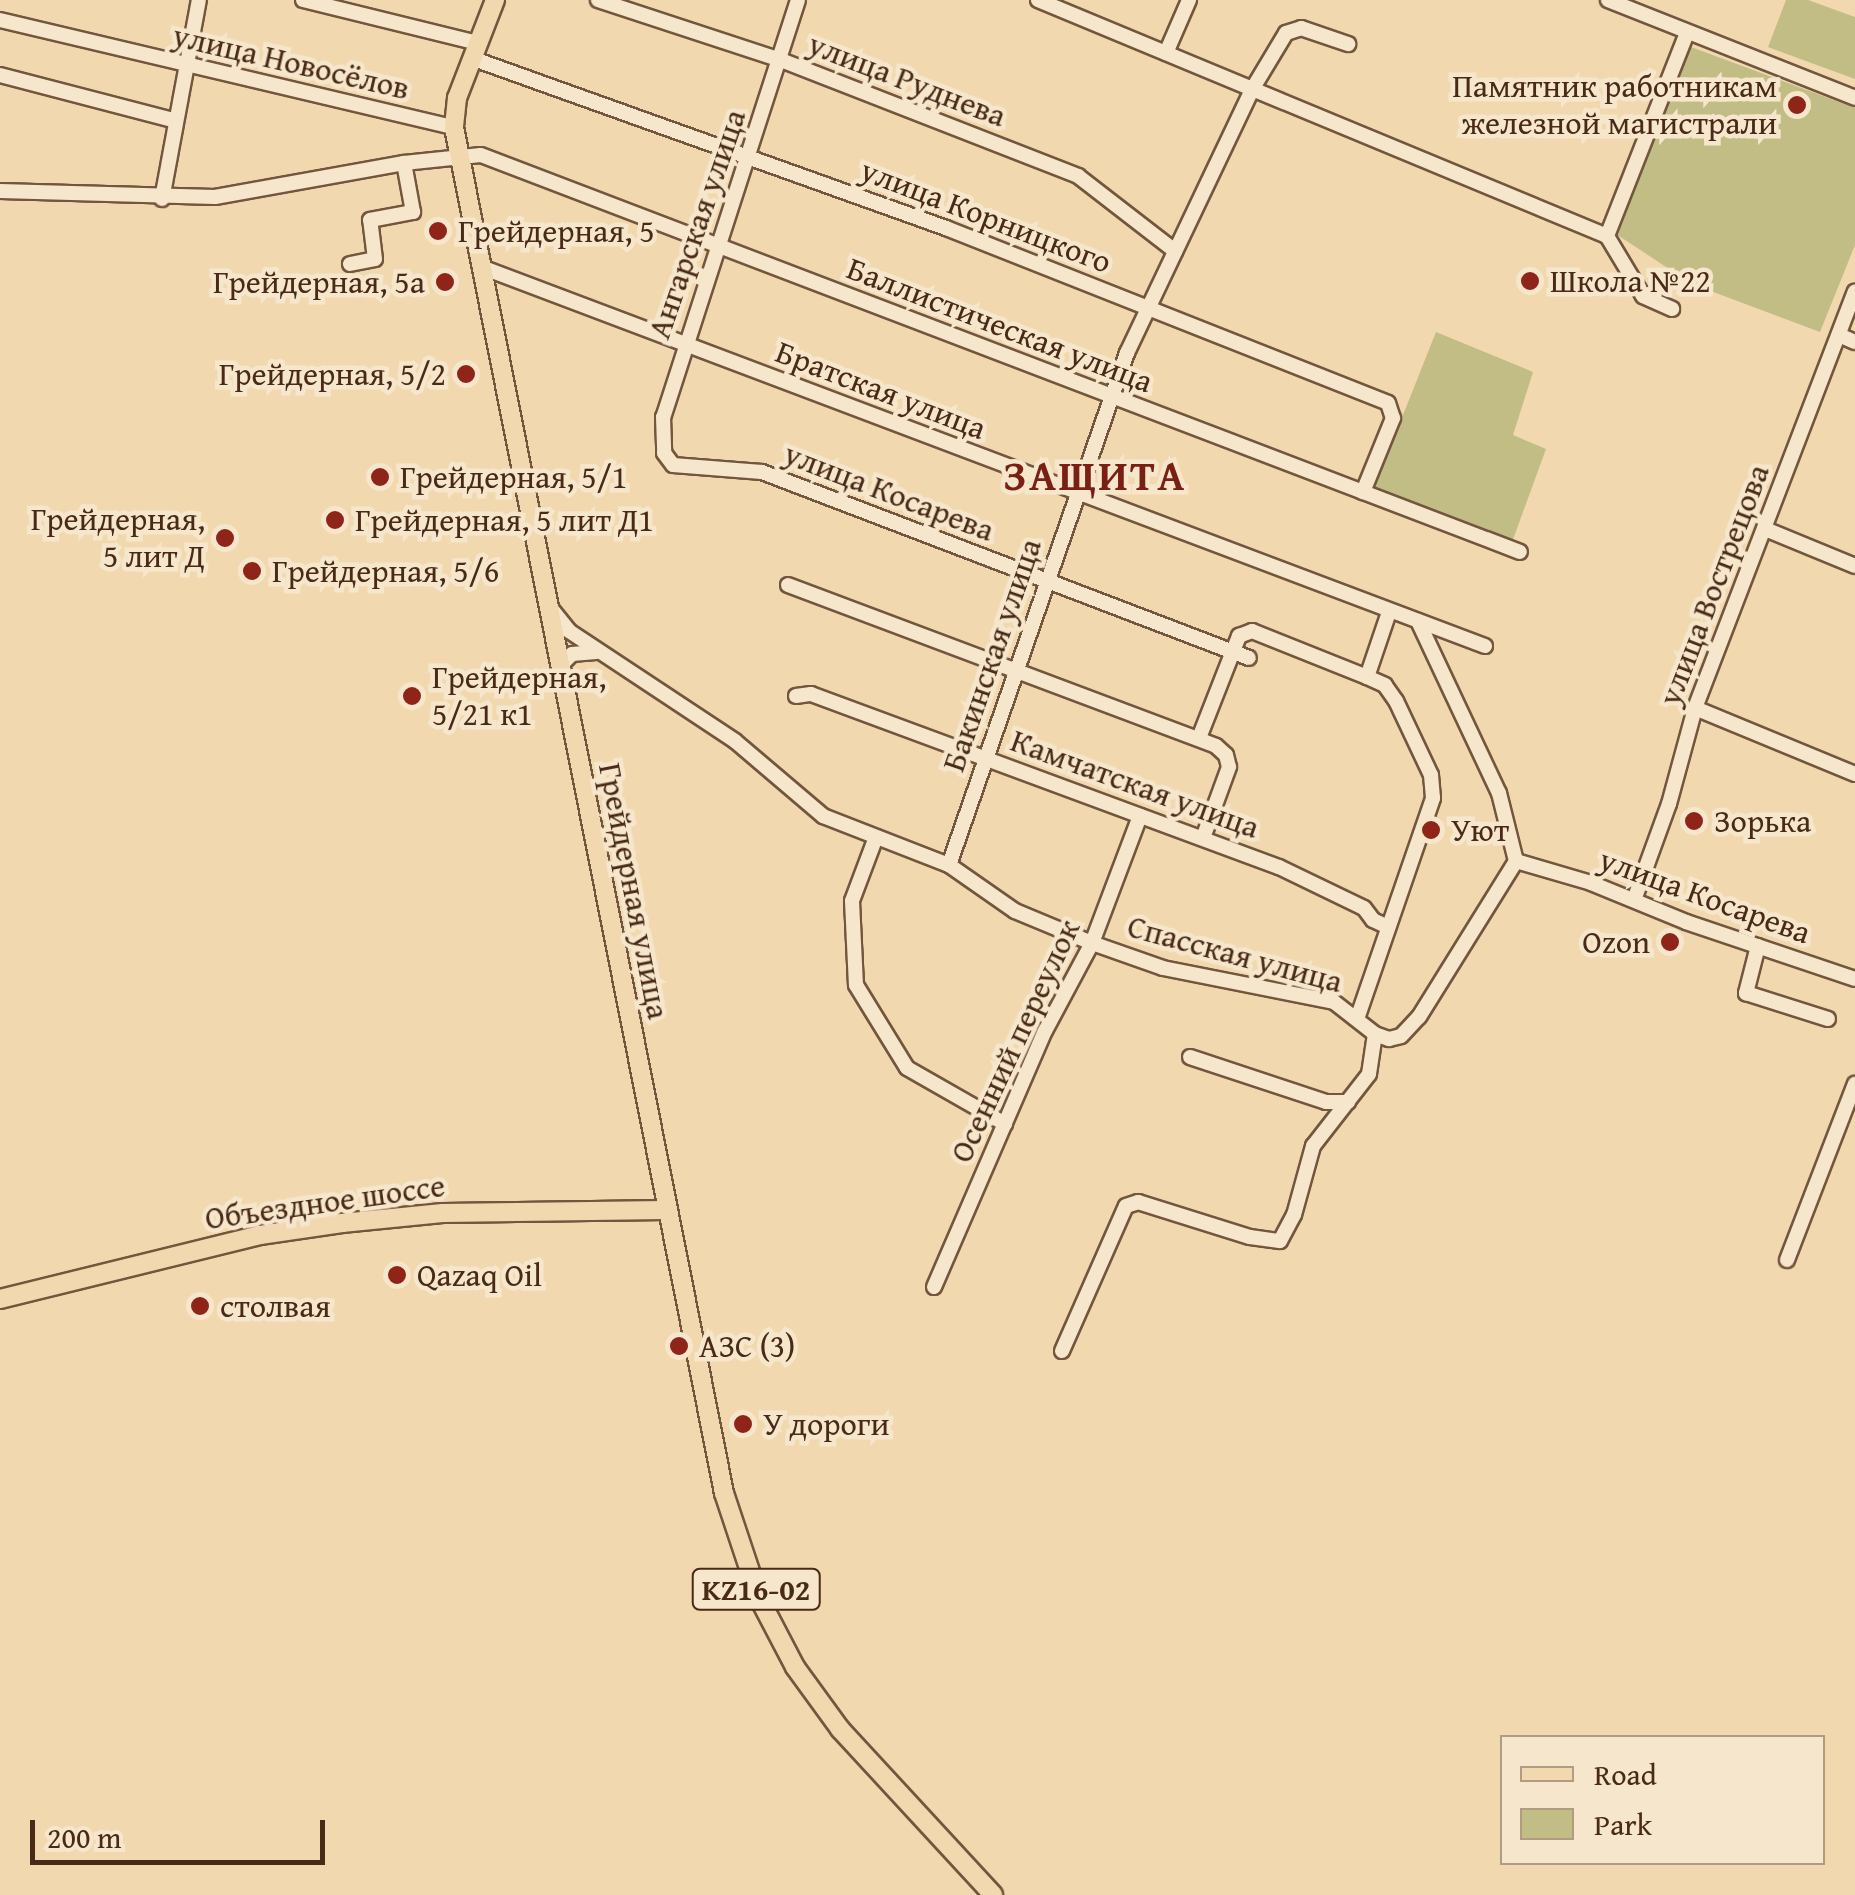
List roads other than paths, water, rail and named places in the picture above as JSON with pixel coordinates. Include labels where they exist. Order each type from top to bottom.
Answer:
[{"type":"main road","name":"Грейдерная улица","points":[[494,0],[457,98],[454,128],[665,1210]]},
{"type":"main road","name":"Объездное шоссе","points":[[0,1299],[260,1235],[342,1222],[443,1213],[665,1210]]},
{"type":"main road","name":"KZ16-02","points":[[665,1210],[724,1494],[759,1598],[795,1667],[840,1729],[992,1895]]},
{"type":"street","points":[[162,198],[199,0]]},
{"type":"street","name":"улица Корницкого","points":[[303,0],[474,51],[1388,403],[1393,418],[1363,492]]},
{"type":"street","name":"улица Руднева","points":[[598,0],[780,60],[1078,176],[1174,251]]},
{"type":"street","name":"Ангарская улица","points":[[673,465],[664,453],[663,418],[798,0]]},
{"type":"street","points":[[1038,0],[1607,236],[1642,296],[1672,308]]},
{"type":"street","points":[[1166,52],[1189,0]]},
{"type":"street","points":[[1608,0],[1855,98]]},
{"type":"street","name":"улица Новосёлов","points":[[0,20],[454,128]]},
{"type":"street","name":"Бакинская улица","points":[[949,866],[1013,671],[1112,398],[1174,251],[1253,88],[1286,32],[1301,28],[1348,44]]},
{"type":"street","points":[[1607,236],[1687,33]]},
{"type":"street","points":[[0,75],[176,121]]},
{"type":"street","name":"Баллистическая улица","points":[[0,191],[215,198],[404,162],[481,155],[1520,552]]},
{"type":"street","points":[[350,264],[375,259],[370,220],[412,212],[404,162]]},
{"type":"street","name":"Братская улица","points":[[484,268],[1484,646]]},
{"type":"street","name":"улица Вострецова","points":[[1634,900],[1669,804],[1695,708],[1855,292]]},
{"type":"street","points":[[1839,335],[1855,342]]},
{"type":"street","name":"улица Косарева","points":[[673,465],[762,472],[1249,658]]},
{"type":"street","points":[[1764,528],[1855,566]]},
{"type":"street","points":[[788,585],[1200,738],[1226,755],[1229,767],[1202,838]]},
{"type":"street","name":"Спасская улица","points":[[547,604],[568,631],[735,742],[824,816],[949,866],[1015,911],[1092,943],[1163,968],[1334,1002],[1375,1034]]},
{"type":"street","points":[[1367,677],[1390,612]]},
{"type":"street","points":[[1062,1351],[1126,1206],[1138,1202],[1250,1238],[1280,1240],[1294,1215],[1306,1160],[1369,1074],[1375,1034],[1401,1036],[1419,1016],[1516,861],[1499,793],[1418,621]]},
{"type":"street","points":[[1200,738],[1239,636],[1252,631],[1385,685],[1396,701],[1431,775],[1433,798],[1358,1018]]},
{"type":"street","points":[[559,667],[577,652],[602,654]]},
{"type":"street","name":"Камчатская улица","points":[[796,696],[811,694],[1279,867],[1364,908],[1373,920],[1388,926]]},
{"type":"street","points":[[1695,708],[1855,774]]},
{"type":"street","name":"Осенний переулок","points":[[934,1288],[1045,1031],[1092,943],[1140,816]]},
{"type":"street","points":[[876,837],[852,901],[856,985],[907,1068],[1004,1124]]},
{"type":"street","name":"улица Косарева","points":[[1516,861],[1535,864],[1855,980]]},
{"type":"street","points":[[1758,946],[1746,993],[1828,1019]]},
{"type":"street","points":[[1190,1058],[1326,1102],[1348,1102]]},
{"type":"street","points":[[1788,1260],[1855,1084]]},
{"type":"place","name":"Памятник работникам железной магистрали","points":[[1797,105]]},
{"type":"place","name":"Грейдерная, 5","points":[[438,231]]},
{"type":"place","name":"Школа №22","points":[[1530,281]]},
{"type":"place","name":"Грейдерная, 5а","points":[[445,282]]},
{"type":"place","name":"Грейдерная, 5/2","points":[[466,374]]},
{"type":"place","name":"Грейдерная, 5/1","points":[[380,477]]},
{"type":"place","name":"Грейдерная, 5 лит Д1","points":[[335,520]]},
{"type":"place","name":"Грейдерная, 5 лит Д","points":[[225,538]]},
{"type":"place","name":"Грейдерная, 5/6","points":[[252,571]]},
{"type":"place","name":"Грейдерная, 5/21 к1","points":[[412,696]]},
{"type":"place","name":"Зорька","points":[[1694,821]]},
{"type":"place","name":"Уют","points":[[1431,830]]},
{"type":"place","name":"Ozon","points":[[1670,942]]},
{"type":"place","name":"Qazaq Oil","points":[[397,1275]]},
{"type":"place","name":"столвая","points":[[200,1306]]},
{"type":"place","name":"АЗС (3)","points":[[679,1346]]},
{"type":"place","name":"У дороги","points":[[743,1424]]},
{"type":"district","name":"ЗАЩИТА","points":[[1095,475]]}]
